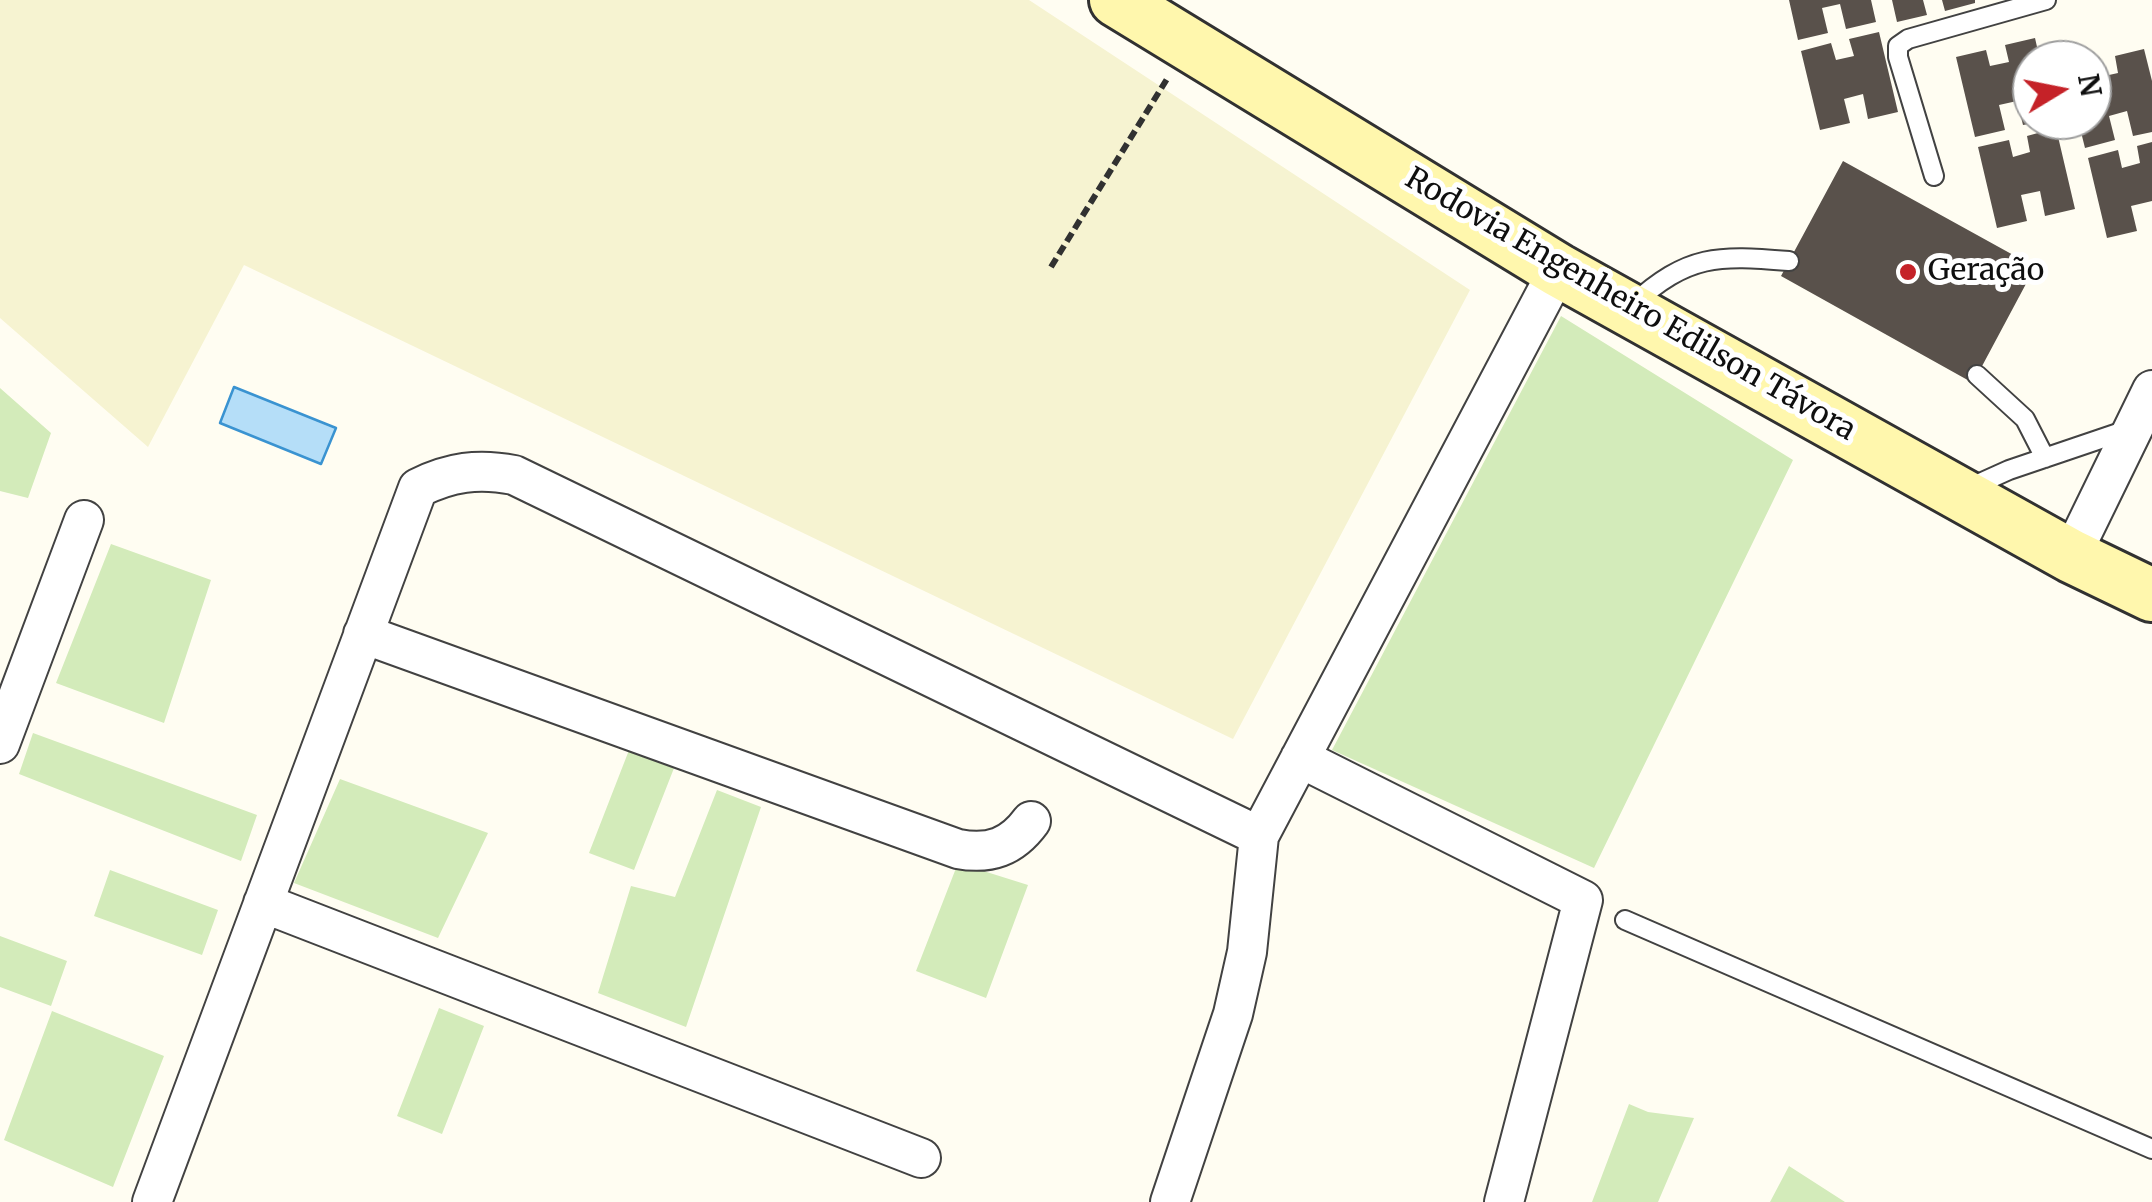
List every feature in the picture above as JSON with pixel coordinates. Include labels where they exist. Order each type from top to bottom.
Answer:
[{"type":"main road","name":"Rodovia Engenheiro Edilson Távora","points":[[1116,0],[1558,270],[2071,556],[2152,595]]},
{"type":"street","points":[[1170,1202],[1233,1014],[1247,952],[1259,836],[1558,270]]},
{"type":"street","points":[[2071,556],[2152,390]]},
{"type":"street","points":[[152,1202],[418,488],[454,473],[493,471],[514,475],[1259,836]]},
{"type":"street","points":[[0,744],[84,520]]},
{"type":"street","points":[[363,634],[958,849],[992,851],[1021,835],[1031,821]]},
{"type":"street","points":[[1300,758],[1582,900],[1504,1202]]},
{"type":"street","points":[[263,903],[921,1158]]},
{"type":"lane","points":[[1934,176],[1898,46],[1908,39],[2046,0]]},
{"type":"lane","points":[[1628,309],[1657,282],[1690,266],[1727,256],[1789,262]]},
{"type":"lane","points":[[1977,375],[2025,419],[2045,458]]},
{"type":"lane","points":[[1959,492],[2009,470],[2133,428]]},
{"type":"lane","points":[[1625,920],[2152,1148]]},
{"type":"path","points":[[1050,267],[1189,44]]},
{"type":"shaded area","points":[[0,0],[1029,0],[1470,290],[1233,739],[244,265],[148,447],[0,318]]},
{"type":"green space","points":[[1561,316],[1793,460],[1594,868],[1332,750]]},
{"type":"green space","points":[[0,388],[51,433],[28,498],[0,491]]},
{"type":"green space","points":[[111,544],[211,580],[164,723],[56,683]]},
{"type":"green space","points":[[33,733],[257,815],[241,861],[19,774]]},
{"type":"green space","points":[[631,745],[676,763],[634,870],[589,853]]},
{"type":"green space","points":[[340,779],[488,833],[438,938],[294,883]]},
{"type":"green space","points":[[717,790],[761,807],[686,1027],[598,993],[631,886],[675,897]]},
{"type":"green space","points":[[958,863],[1028,885],[986,998],[916,971]]},
{"type":"green space","points":[[110,870],[218,910],[202,955],[94,916]]},
{"type":"green space","points":[[0,936],[67,961],[51,1006],[0,987]]},
{"type":"green space","points":[[439,1008],[484,1026],[442,1134],[397,1116]]},
{"type":"green space","points":[[52,1011],[164,1056],[113,1187],[4,1140]]},
{"type":"green space","points":[[1629,1104],[1648,1112],[1694,1118],[1658,1202],[1592,1202]]},
{"type":"green space","points":[[1789,1166],[1845,1202],[1770,1202]]},
{"type":"water","points":[[234,387],[336,428],[321,464],[220,423]]},
{"type":"building","points":[[1789,0],[1871,0],[1876,22],[1846,29],[1840,4],[1822,8],[1828,33],[1798,40]]},
{"type":"building","points":[[1892,0],[1923,0],[1927,15],[1897,22]]},
{"type":"building","points":[[1942,0],[1975,0],[1975,3],[1945,11]]},
{"type":"building","points":[[1879,32],[1898,112],[1868,119],[1863,94],[1844,99],[1850,123],[1820,130],[1801,51],[1831,43],[1836,60],[1854,56],[1849,39]]},
{"type":"building","points":[[2012,43],[2012,102],[1999,105],[2005,130],[1975,137],[1956,57],[1986,50],[1990,66],[2009,62],[2005,45]]},
{"type":"building","points":[[2144,49],[2152,81],[2152,132],[2133,136],[2127,111],[2112,115],[2112,74],[2118,73],[2115,56]]},
{"type":"building","points":[[2112,128],[2115,140],[2085,148],[2083,140],[2112,140]]},
{"type":"building","points":[[2009,140],[2013,157],[2030,152],[2028,140],[2059,140],[2075,209],[2045,216],[2040,191],[2021,195],[2027,221],[1997,228],[1978,147]]},
{"type":"building","points":[[2152,142],[2152,201],[2131,206],[2137,231],[2107,238],[2088,158],[2118,150],[2122,168],[2140,163],[2137,146]]},
{"type":"building","name":"Geração","points":[[1843,161],[2035,267],[1973,383],[1781,276]]},
{"type":"place","name":"Geração","points":[[1908,272]]}]
